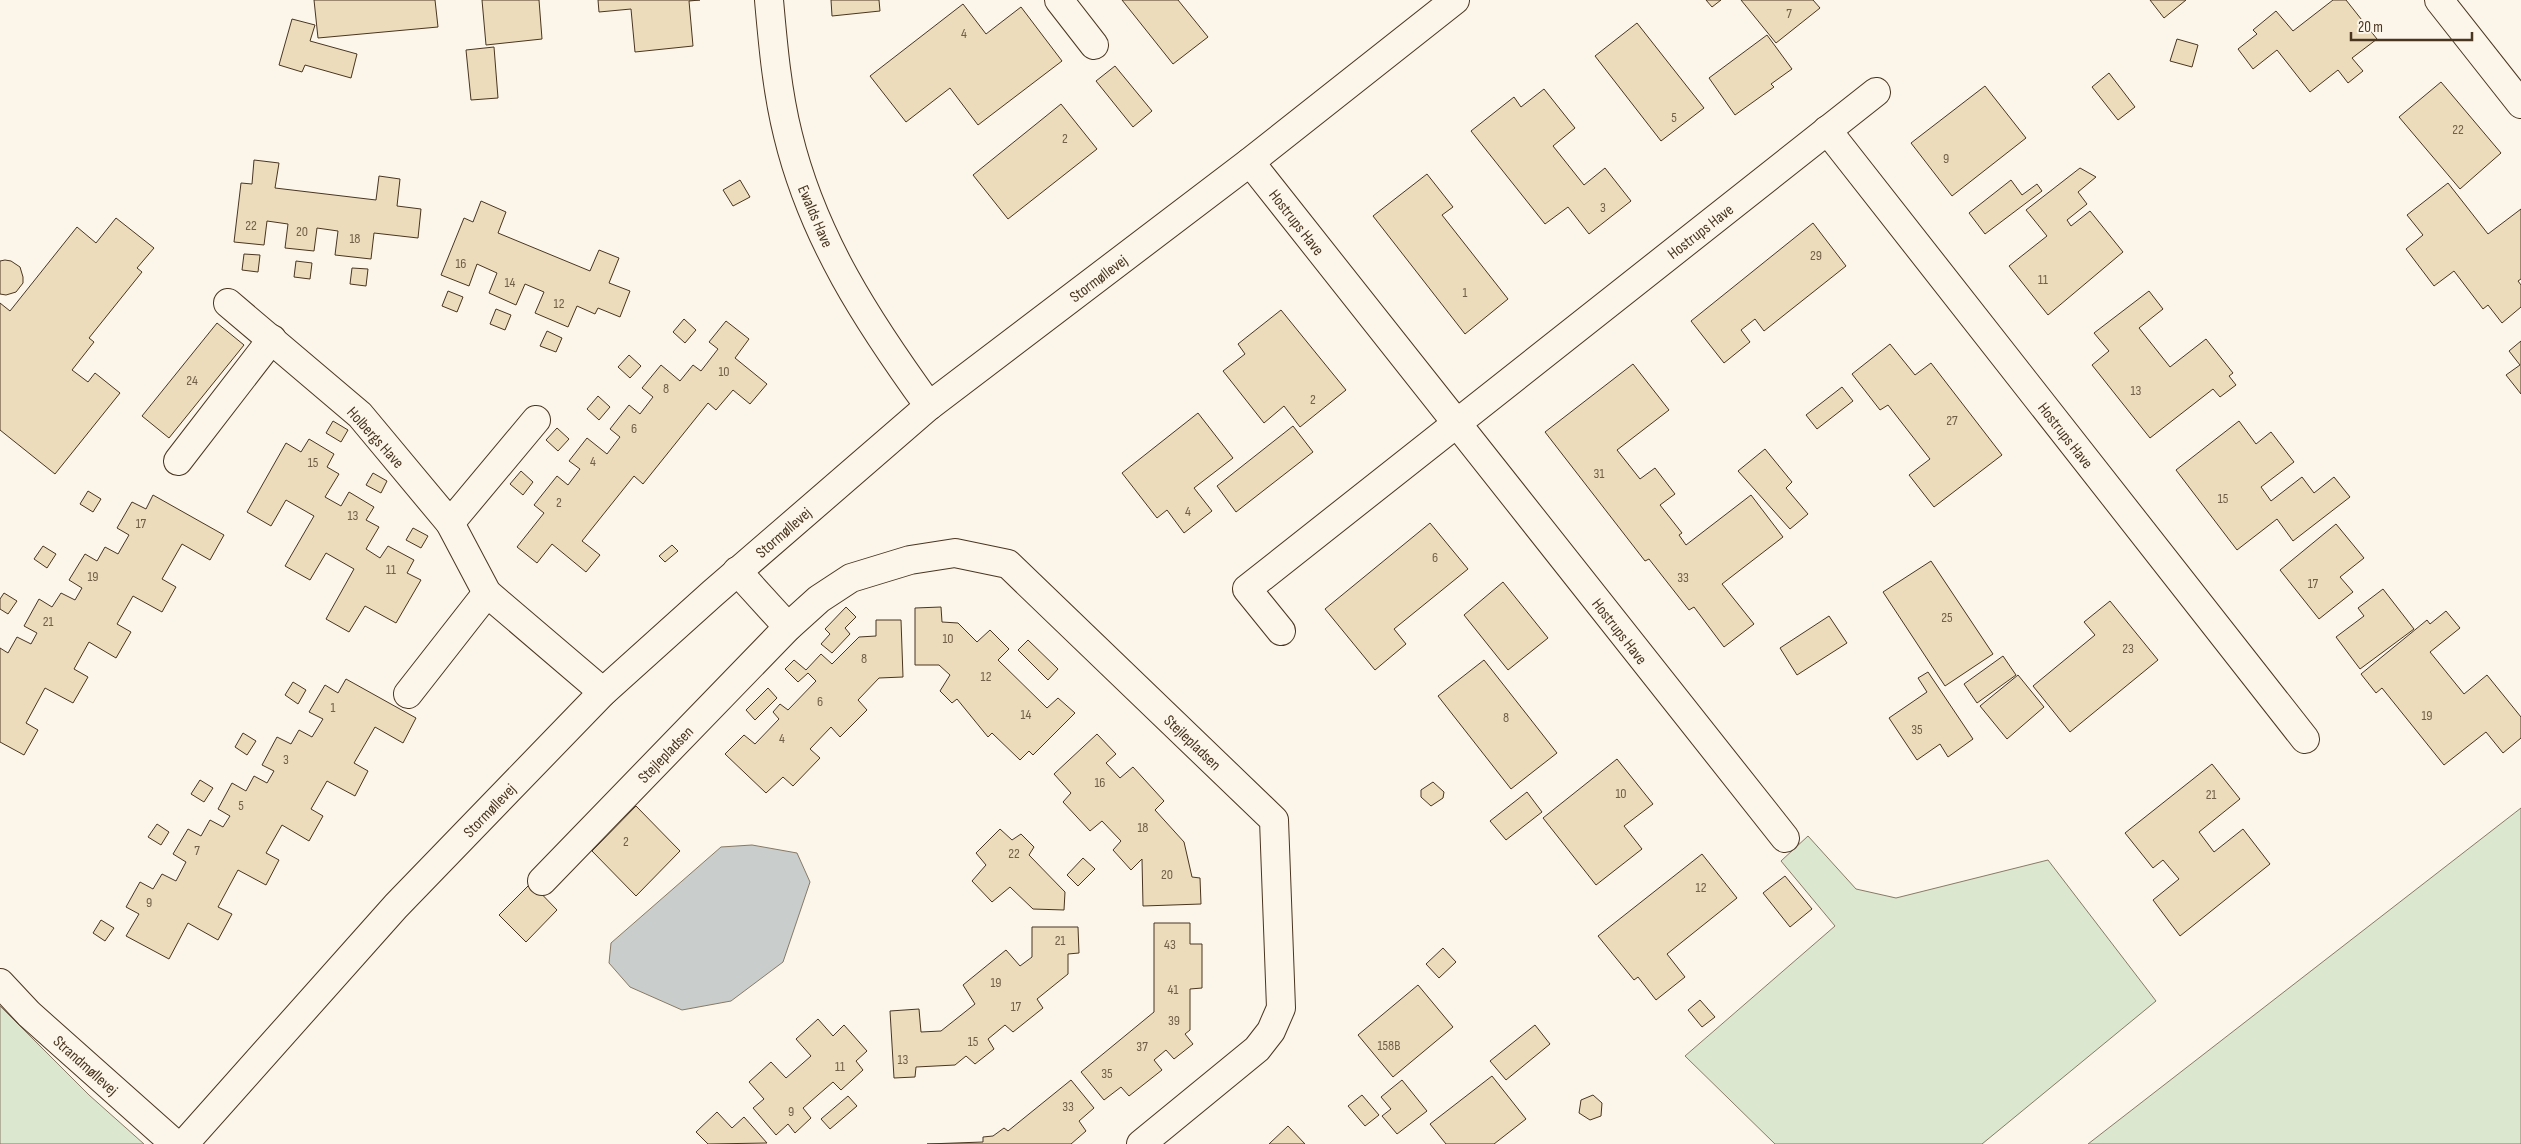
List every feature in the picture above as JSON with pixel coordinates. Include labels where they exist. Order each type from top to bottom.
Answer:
[{"type":"street","name":"Ewalds Have","points":[[768,0],[782,106],[788,136],[804,187],[823,235],[848,286],[871,325],[930,406]]},
{"type":"street","points":[[1059,0],[1094,45]]},
{"type":"street","name":"Stormøllevej","points":[[184,1144],[396,906],[603,692],[737,571],[930,406],[1250,162],[1455,0]]},
{"type":"street","points":[[2438,0],[2521,104]]},
{"type":"street","name":"Hostrups Have","points":[[1281,631],[1247,588],[1876,92]]},
{"type":"street","name":"Hostrups Have","points":[[1827,130],[2305,739]]},
{"type":"street","name":"Hostrups Have","points":[[1250,162],[1455,424],[1785,838]]},
{"type":"street","name":"Holbergs Have","points":[[228,303],[360,414],[450,523],[487,593],[603,692]]},
{"type":"street","points":[[178,462],[272,339]]},
{"type":"street","points":[[450,523],[536,420]]},
{"type":"street","name":"Stejlepladsen","points":[[542,881],[788,627],[819,599],[851,578],[910,560],[955,553],[1008,564],[1274,820],[1281,1008],[1271,1030],[1256,1049],[1141,1144]]},
{"type":"street","points":[[737,571],[788,627]]},
{"type":"street","points":[[408,694],[487,593]]},
{"type":"street","name":"Strandmøllevej","points":[[0,983],[29,1014],[175,1144]]},
{"type":"green space","points":[[2521,808],[2521,1144],[2088,1144]]},
{"type":"green space","points":[[1808,836],[1856,889],[1896,898],[2048,860],[2156,1001],[1982,1144],[1775,1144],[1685,1056],[1835,926],[1781,861]]},
{"type":"green space","points":[[0,1006],[89,1095],[144,1144],[0,1144]]},
{"type":"shaded area","points":[[752,845],[797,853],[810,882],[783,962],[731,1001],[682,1010],[630,987],[609,963],[611,943],[721,847]]},
{"type":"building","points":[[314,0],[435,0],[438,27],[318,38]]},
{"type":"building","points":[[482,0],[539,0],[542,39],[486,45]]},
{"type":"building","points":[[598,0],[700,0],[689,1],[693,46],[635,52],[631,9],[599,12]]},
{"type":"building","points":[[831,0],[879,0],[880,11],[832,16]]},
{"type":"building","points":[[1122,0],[1178,0],[1208,37],[1173,64]]},
{"type":"building","points":[[1706,0],[1721,0],[1712,7]]},
{"type":"building","points":[[1741,0],[1813,0],[1820,8],[1776,43]]},
{"type":"building","points":[[2150,0],[2186,0],[2164,18]]},
{"type":"building","points":[[2333,0],[2346,0],[2377,39],[2352,58],[2363,71],[2348,83],[2338,70],[2310,92],[2277,50],[2253,69],[2238,49],[2257,34],[2253,30],[2276,11],[2293,31]]},
{"type":"building","points":[[963,4],[986,34],[1021,7],[1062,61],[978,125],[950,88],[906,122],[870,76]]},
{"type":"building","points":[[292,19],[315,25],[310,41],[357,54],[351,78],[305,65],[302,72],[279,65]]},
{"type":"building","points":[[1637,23],[1704,108],[1661,141],[1595,56]]},
{"type":"building","points":[[1767,35],[1792,69],[1771,84],[1774,87],[1735,115],[1709,78]]},
{"type":"building","points":[[2177,39],[2198,45],[2192,67],[2170,61]]},
{"type":"building","points":[[494,47],[498,98],[471,100],[466,50]]},
{"type":"building","points":[[1115,66],[1152,111],[1133,127],[1096,81]]},
{"type":"building","points":[[2109,73],[2135,107],[2118,120],[2092,87]]},
{"type":"building","points":[[2441,82],[2501,153],[2460,189],[2399,117]]},
{"type":"building","points":[[1985,86],[2026,138],[1952,196],[1911,143]]},
{"type":"building","points":[[1544,89],[1575,128],[1553,146],[1584,185],[1605,168],[1631,201],[1589,234],[1568,207],[1545,224],[1471,131],[1514,97],[1521,107]]},
{"type":"building","points":[[1061,104],[1097,149],[1008,219],[973,175]]},
{"type":"building","points":[[254,160],[279,163],[275,188],[376,200],[379,176],[400,179],[397,206],[421,209],[418,238],[374,233],[371,259],[335,255],[338,231],[317,228],[314,251],[285,248],[288,224],[267,221],[264,245],[234,242],[241,183],[252,184]]},
{"type":"building","points":[[2080,168],[2096,177],[2078,192],[2087,204],[2067,220],[2071,226],[2090,211],[2123,252],[2048,315],[2009,266],[2047,236],[2026,210]]},
{"type":"building","points":[[1427,174],[1453,207],[1442,215],[1508,299],[1465,334],[1373,216]]},
{"type":"building","points":[[740,180],[750,197],[733,206],[723,190]]},
{"type":"building","points":[[2011,180],[2022,195],[2037,184],[2042,191],[1985,234],[1969,213]]},
{"type":"building","points":[[2448,183],[2488,234],[2521,209],[2521,279],[2518,281],[2521,285],[2521,307],[2502,323],[2488,305],[2483,309],[2454,271],[2434,286],[2406,249],[2423,235],[2407,215]]},
{"type":"building","points":[[481,201],[506,212],[498,233],[590,271],[599,250],[619,258],[609,283],[630,291],[620,317],[598,308],[595,314],[577,306],[568,327],[535,313],[544,292],[525,284],[516,305],[489,293],[497,273],[477,264],[469,286],[441,275],[464,218],[473,222]]},
{"type":"building","points":[[116,218],[154,248],[137,268],[142,272],[89,338],[94,342],[72,370],[88,382],[95,373],[120,393],[55,474],[0,430],[0,303],[10,311],[77,227],[96,243]]},
{"type":"building","points":[[1813,223],[1846,266],[1764,331],[1755,319],[1741,330],[1750,342],[1724,363],[1691,321]]},
{"type":"building","points":[[244,254],[260,255],[258,272],[242,270]]},
{"type":"building","points":[[0,261],[11,261],[20,267],[23,277],[23,283],[16,292],[6,295],[0,294]]},
{"type":"building","points":[[296,261],[312,263],[310,279],[294,277]]},
{"type":"building","points":[[352,268],[368,269],[366,286],[350,284]]},
{"type":"building","points":[[448,291],[463,297],[457,312],[442,306]]},
{"type":"building","points":[[2149,291],[2163,309],[2139,328],[2170,367],[2206,339],[2233,373],[2229,376],[2236,385],[2220,397],[2213,389],[2150,438],[2092,365],[2109,351],[2094,333]]},
{"type":"building","points":[[496,309],[511,315],[505,330],[490,324]]},
{"type":"building","points":[[1281,310],[1346,390],[1300,427],[1284,406],[1264,423],[1223,371],[1245,354],[1238,344]]},
{"type":"building","points":[[684,319],[696,330],[685,343],[673,332]]},
{"type":"building","points":[[726,321],[749,339],[735,358],[767,384],[750,404],[733,390],[716,410],[708,403],[643,484],[634,476],[582,541],[600,555],[586,572],[552,544],[537,563],[517,547],[544,513],[534,505],[557,476],[568,485],[580,469],[569,461],[587,438],[607,454],[620,437],[610,429],[629,405],[640,414],[653,397],[642,388],[661,365],[680,381],[693,365],[701,371],[718,349],[709,342]]},
{"type":"building","points":[[217,323],[244,345],[169,438],[142,416]]},
{"type":"building","points":[[547,331],[562,338],[556,352],[540,346]]},
{"type":"building","points":[[2521,341],[2521,394],[2506,375],[2520,365],[2509,351]]},
{"type":"building","points":[[1890,344],[1915,375],[1931,363],[2002,455],[1934,507],[1909,475],[1930,459],[1888,405],[1880,410],[1852,374]]},
{"type":"building","points":[[629,355],[641,366],[630,378],[618,367]]},
{"type":"building","points":[[1633,364],[1669,410],[1617,450],[1640,479],[1655,468],[1675,494],[1660,505],[1682,533],[1679,535],[1686,545],[1751,495],[1783,537],[1722,584],[1754,624],[1724,647],[1694,607],[1689,610],[1649,559],[1645,561],[1545,432]]},
{"type":"building","points":[[1842,387],[1853,401],[1817,429],[1806,415]]},
{"type":"building","points":[[598,396],[610,407],[599,420],[587,409]]},
{"type":"building","points":[[1198,413],[1233,458],[1194,488],[1212,511],[1184,533],[1167,510],[1157,518],[1122,473]]},
{"type":"building","points":[[333,421],[348,430],[341,442],[326,433]]},
{"type":"building","points":[[2239,421],[2256,444],[2271,432],[2294,462],[2261,487],[2271,501],[2302,477],[2314,493],[2334,477],[2350,497],[2293,541],[2277,519],[2237,550],[2176,470]]},
{"type":"building","points":[[1293,426],[1313,452],[1236,512],[1217,486]]},
{"type":"building","points":[[557,428],[569,439],[558,451],[546,440]]},
{"type":"building","points":[[309,439],[334,454],[327,467],[339,474],[325,497],[341,506],[349,492],[374,507],[366,520],[379,527],[366,549],[380,558],[388,546],[414,560],[407,573],[421,580],[396,623],[365,606],[349,632],[326,619],[354,569],[326,553],[310,580],[285,566],[314,516],[286,500],[271,526],[247,512],[286,443],[301,452]]},
{"type":"building","points":[[1765,449],[1792,482],[1786,488],[1808,514],[1790,529],[1738,471]]},
{"type":"building","points":[[521,471],[533,482],[523,495],[510,484]]},
{"type":"building","points":[[373,473],[387,481],[381,493],[366,485]]},
{"type":"building","points":[[88,491],[101,499],[93,512],[80,504]]},
{"type":"building","points":[[153,495],[224,535],[210,560],[182,544],[162,579],[176,587],[162,612],[133,596],[117,624],[131,632],[116,658],[89,642],[74,669],[88,677],[73,703],[45,688],[26,723],[38,730],[24,755],[0,742],[0,648],[8,653],[17,637],[31,644],[37,633],[24,626],[39,599],[52,607],[61,593],[75,600],[82,588],[69,580],[85,554],[97,561],[105,547],[118,554],[129,535],[117,528],[132,502],[146,509]]},
{"type":"building","points":[[1430,523],[1468,569],[1394,629],[1406,644],[1375,670],[1325,609]]},
{"type":"building","points":[[2336,524],[2364,558],[2340,577],[2353,592],[2319,619],[2280,570]]},
{"type":"building","points":[[413,528],[428,536],[421,548],[406,540]]},
{"type":"building","points":[[672,545],[678,551],[665,562],[659,556]]},
{"type":"building","points":[[43,546],[56,554],[47,568],[34,559]]},
{"type":"building","points":[[1931,561],[1993,654],[1945,686],[1883,592]]},
{"type":"building","points":[[1503,582],[1548,638],[1508,670],[1464,615]]},
{"type":"building","points":[[2383,589],[2414,629],[2360,669],[2336,637],[2364,616],[2358,608]]},
{"type":"building","points":[[4,593],[17,601],[8,614],[0,609],[0,599]]},
{"type":"building","points":[[2110,601],[2158,660],[2070,732],[2033,686],[2095,635],[2084,622]]},
{"type":"building","points":[[846,607],[856,617],[845,628],[850,634],[832,653],[821,644],[830,634],[825,629]]},
{"type":"building","points":[[941,607],[942,622],[958,623],[977,642],[990,630],[1009,649],[998,660],[1047,708],[1058,698],[1075,713],[1033,755],[1029,751],[1020,760],[992,733],[988,737],[957,699],[952,703],[940,691],[950,675],[939,665],[915,665],[915,608]]},
{"type":"building","points":[[2446,611],[2460,628],[2430,652],[2464,694],[2487,675],[2521,717],[2521,738],[2503,753],[2486,732],[2444,765],[2382,688],[2376,693],[2361,674],[2427,620],[2430,624]]},
{"type":"building","points":[[1829,616],[1847,643],[1797,675],[1780,648]]},
{"type":"building","points":[[876,620],[901,620],[903,677],[879,678],[858,700],[867,710],[840,737],[831,727],[810,749],[820,758],[793,786],[783,777],[766,793],[725,754],[744,735],[755,744],[779,719],[773,712],[780,704],[788,710],[816,681],[808,673],[798,682],[785,669],[794,660],[806,670],[821,654],[832,664],[859,637],[876,636]]},
{"type":"building","points":[[1028,640],[1058,669],[1048,680],[1018,650]]},
{"type":"building","points":[[2003,656],[2016,675],[1977,703],[1964,684]]},
{"type":"building","points":[[1484,660],[1557,753],[1511,789],[1438,696]]},
{"type":"building","points":[[1928,672],[1973,739],[1948,757],[1940,744],[1917,760],[1889,718],[1927,692],[1918,678]]},
{"type":"building","points":[[2018,675],[2044,707],[2007,739],[1980,706]]},
{"type":"building","points":[[346,679],[416,718],[403,743],[375,727],[354,763],[368,771],[355,796],[327,781],[311,809],[323,816],[309,841],[282,825],[266,853],[279,860],[266,885],[238,870],[218,907],[232,914],[218,940],[188,923],[169,959],[126,936],[139,914],[126,907],[140,882],[153,889],[162,874],[176,881],[186,862],[173,854],[188,829],[201,836],[210,820],[223,827],[230,816],[218,809],[232,783],[246,791],[254,776],[267,783],[274,771],[262,765],[277,737],[291,744],[299,730],[312,737],[323,719],[309,712],[325,685],[338,693]]},
{"type":"building","points":[[293,682],[306,690],[298,704],[285,695]]},
{"type":"building","points":[[768,688],[777,698],[755,720],[746,710]]},
{"type":"building","points":[[243,733],[256,741],[247,755],[235,747]]},
{"type":"building","points":[[1097,734],[1116,754],[1106,763],[1120,778],[1133,767],[1164,801],[1155,810],[1184,842],[1192,877],[1200,878],[1201,904],[1143,906],[1142,859],[1131,870],[1113,850],[1121,841],[1102,821],[1090,831],[1063,802],[1071,793],[1054,774]]},
{"type":"building","points":[[1617,759],[1653,804],[1624,826],[1642,849],[1596,885],[1543,818]]},
{"type":"building","points":[[2212,764],[2240,799],[2199,832],[2214,852],[2243,829],[2270,864],[2180,936],[2153,900],[2179,879],[2163,860],[2153,868],[2125,833]]},
{"type":"building","points":[[200,780],[213,788],[204,802],[191,794]]},
{"type":"building","points":[[1433,782],[1444,792],[1443,798],[1431,806],[1421,797],[1421,790]]},
{"type":"building","points":[[1527,792],[1542,812],[1506,840],[1490,821]]},
{"type":"building","points":[[636,806],[680,851],[636,896],[592,851]]},
{"type":"building","points":[[157,824],[169,832],[161,845],[148,837]]},
{"type":"building","points":[[1000,829],[1012,840],[1021,834],[1034,847],[1029,855],[1065,892],[1064,910],[1033,909],[1010,887],[992,902],[972,881],[986,865],[976,853]]},
{"type":"building","points":[[1702,854],[1737,898],[1667,954],[1685,977],[1656,1000],[1638,977],[1634,980],[1598,936]]},
{"type":"building","points":[[1083,858],[1095,869],[1078,886],[1067,875]]},
{"type":"building","points":[[1785,876],[1812,909],[1790,927],[1763,893]]},
{"type":"building","points":[[531,883],[557,910],[526,942],[499,915]]},
{"type":"building","points":[[101,920],[114,928],[105,941],[93,933]]},
{"type":"building","points":[[1154,923],[1190,923],[1190,944],[1202,944],[1202,988],[1190,989],[1190,1030],[1185,1034],[1193,1044],[1174,1059],[1166,1050],[1154,1060],[1162,1070],[1129,1096],[1121,1087],[1104,1100],[1081,1072],[1154,1012]]},
{"type":"building","points":[[1032,927],[1078,927],[1079,953],[1068,954],[1068,974],[1037,999],[1043,1008],[1013,1032],[1005,1025],[988,1039],[994,1049],[975,1064],[966,1056],[955,1065],[916,1067],[915,1077],[894,1078],[890,1011],[919,1009],[921,1032],[941,1031],[975,1004],[963,985],[1006,950],[1020,966],[1032,957]]},
{"type":"building","points":[[1443,948],[1456,962],[1439,978],[1426,964]]},
{"type":"building","points":[[1418,985],[1453,1027],[1393,1077],[1358,1035]]},
{"type":"building","points":[[1700,1000],[1715,1017],[1702,1027],[1688,1010]]},
{"type":"building","points":[[818,1019],[833,1036],[844,1025],[867,1051],[856,1061],[863,1070],[841,1090],[833,1082],[803,1108],[811,1118],[795,1133],[788,1124],[776,1135],[753,1108],[764,1099],[749,1082],[771,1062],[786,1078],[811,1056],[796,1039]]},
{"type":"building","points":[[1535,1025],[1550,1044],[1506,1080],[1490,1061]]},
{"type":"building","points":[[1492,1076],[1526,1119],[1494,1144],[1446,1144],[1430,1124]]},
{"type":"building","points":[[1071,1080],[1094,1108],[1079,1121],[1086,1131],[1071,1144],[927,1144],[983,1142],[983,1137],[993,1136],[1004,1128],[1008,1131]]},
{"type":"building","points":[[1402,1080],[1427,1111],[1397,1134],[1382,1116],[1391,1109],[1381,1097]]},
{"type":"building","points":[[1362,1095],[1379,1115],[1365,1126],[1348,1106]]},
{"type":"building","points":[[1593,1095],[1602,1103],[1601,1116],[1590,1120],[1579,1113],[1581,1100]]},
{"type":"building","points":[[848,1096],[857,1106],[830,1129],[821,1119]]},
{"type":"building","points":[[717,1112],[732,1128],[744,1117],[767,1143],[708,1144],[696,1132]]},
{"type":"building","points":[[1288,1126],[1305,1144],[1269,1144]]}]
